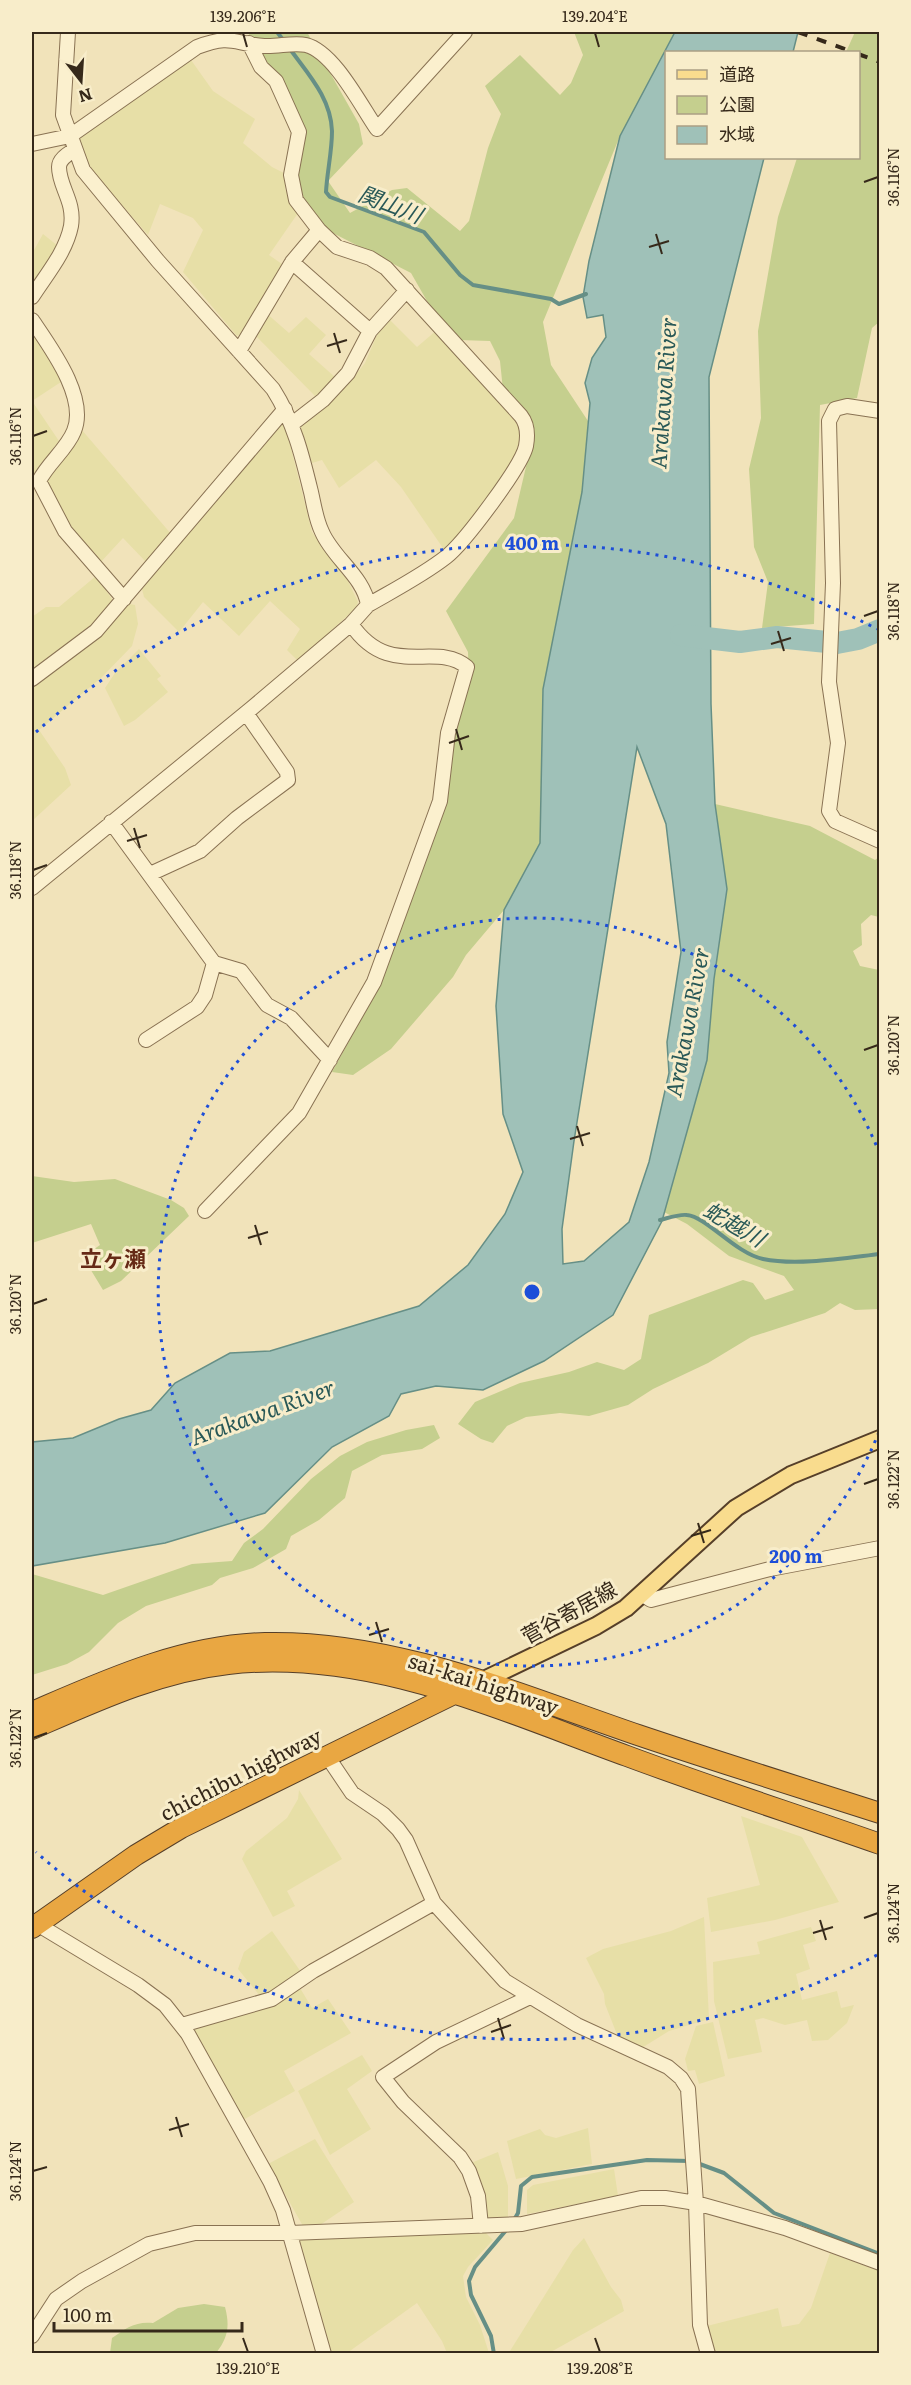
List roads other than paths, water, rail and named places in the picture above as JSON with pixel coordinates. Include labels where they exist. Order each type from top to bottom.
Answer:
[{"type":"highway","name":"sai-kai highway","points":[[32,1712],[121,1673],[150,1664],[222,1647],[265,1643],[312,1645],[370,1652],[482,1681],[638,1735],[879,1813]]},
{"type":"highway","points":[[265,1643],[266,1663]]},
{"type":"highway","name":"sai-kai highway","points":[[32,1729],[110,1694],[173,1673],[230,1664],[266,1663],[350,1667],[455,1694],[879,1844]]},
{"type":"highway","name":"chichibu highway","points":[[36,1921],[181,1828],[482,1681]]},
{"type":"highway","points":[[632,1758],[638,1735]]},
{"type":"main road","name":"菅谷寄居線","points":[[482,1681],[596,1626],[626,1608],[736,1508],[791,1475],[879,1439]]},
{"type":"street","points":[[68,32],[63,116],[83,170],[158,261],[273,389],[292,424],[321,531],[331,550],[366,594],[368,605]]},
{"type":"street","points":[[32,144],[70,136],[197,47],[218,39],[232,39],[265,46],[307,45],[324,54],[377,129],[465,32]]},
{"type":"street","points":[[32,888],[246,713],[351,624],[368,605],[446,557],[459,545],[517,466],[526,448],[528,430],[525,421],[407,290],[386,268],[370,258],[337,247],[319,230],[296,200],[292,190],[291,175],[299,132],[276,81],[261,67],[249,43]]},
{"type":"street","points":[[32,297],[63,249],[71,227],[72,207],[58,166],[62,159],[74,150]]},
{"type":"street","points":[[239,351],[292,262],[319,230]]},
{"type":"street","points":[[292,262],[370,331]]},
{"type":"street","points":[[292,424],[323,400],[348,373],[370,331],[407,290]]},
{"type":"street","points":[[32,320],[60,362],[78,418],[74,432],[39,481],[65,531],[124,599]]},
{"type":"street","points":[[879,411],[847,406],[836,409],[829,421],[833,583],[830,682],[838,743],[829,811],[836,821],[879,841]]},
{"type":"street","points":[[32,679],[96,631],[285,409]]},
{"type":"street","points":[[205,1211],[299,1113],[330,1060],[374,982],[440,801],[448,733],[467,667],[458,659],[386,654],[361,639],[351,624]]},
{"type":"street","points":[[150,874],[200,851],[237,818],[288,780],[287,772],[246,713]]},
{"type":"street","points":[[111,822],[214,963],[241,971],[267,1005],[291,1018],[330,1060]]},
{"type":"street","points":[[146,1040],[197,1007],[205,995],[214,963]]},
{"type":"street","points":[[641,1594],[651,1600],[770,1569],[879,1548]]},
{"type":"street","points":[[327,1756],[352,1793],[398,1829],[406,1840],[434,1903],[506,1981],[578,2025],[668,2067],[681,2078],[688,2089],[696,2203],[700,2325],[708,2354]]},
{"type":"street","points":[[182,2025],[272,2000],[321,1966],[434,1903]]},
{"type":"street","points":[[36,1921],[138,1985],[165,2005],[182,2025],[207,2064],[270,2181],[290,2233],[324,2354]]},
{"type":"street","points":[[481,2226],[478,2196],[469,2171],[460,2157],[403,2102],[383,2077],[436,2042],[530,1997]]},
{"type":"street","points":[[32,2336],[56,2300],[82,2281],[149,2244],[195,2233],[290,2233],[537,2222],[641,2198],[696,2203],[785,2228],[879,2263]]},
{"type":"water","name":"Arakawa River","points":[[675,32],[798,32],[793,51],[665,51],[665,159],[764,159],[709,377],[711,704],[715,804],[727,889],[714,979],[707,1060],[662,1221],[613,1315],[544,1361],[483,1390],[436,1386],[401,1394],[389,1416],[332,1447],[265,1513],[165,1543],[32,1566],[32,1442],[73,1438],[119,1419],[151,1410],[175,1383],[230,1353],[270,1351],[419,1306],[468,1265],[505,1214],[523,1172],[503,1114],[496,1006],[504,910],[540,843],[543,689],[582,492],[590,403],[585,383],[592,358],[606,337],[603,315],[587,318],[583,297],[589,261],[620,136]],"holes":[[[637,747],[666,824],[681,952],[667,1042],[669,1073],[649,1162],[629,1222],[584,1261],[563,1264],[562,1229],[574,1141]]]},
{"type":"waterway","name":"関山川","points":[[277,32],[284,41]]},
{"type":"waterway","name":"関山川","points":[[290,49],[323,97],[331,119],[332,139],[326,192],[330,197],[424,232],[460,275],[473,285],[551,299],[559,304],[586,294]]},
{"type":"waterway","points":[[681,635],[740,642],[777,637],[837,643],[858,639],[880,630]]},
{"type":"waterway","name":"蛇越川","points":[[660,1220],[681,1215],[695,1217],[742,1250],[763,1259],[806,1262],[880,1254]]},
{"type":"waterway","points":[[514,2220],[518,2213],[521,2186],[532,2177],[647,2160],[690,2161]]},
{"type":"waterway","points":[[697,2163],[724,2173],[774,2213],[880,2254]]},
{"type":"waterway","points":[[494,2354],[491,2336],[471,2295],[469,2281],[475,2267],[508,2228]]},
{"type":"railway","points":[[798,32],[850,51]]},
{"type":"railway","points":[[860,55],[880,62]]},
{"type":"district","name":"立ヶ瀬","points":[[113,1257]]}]
